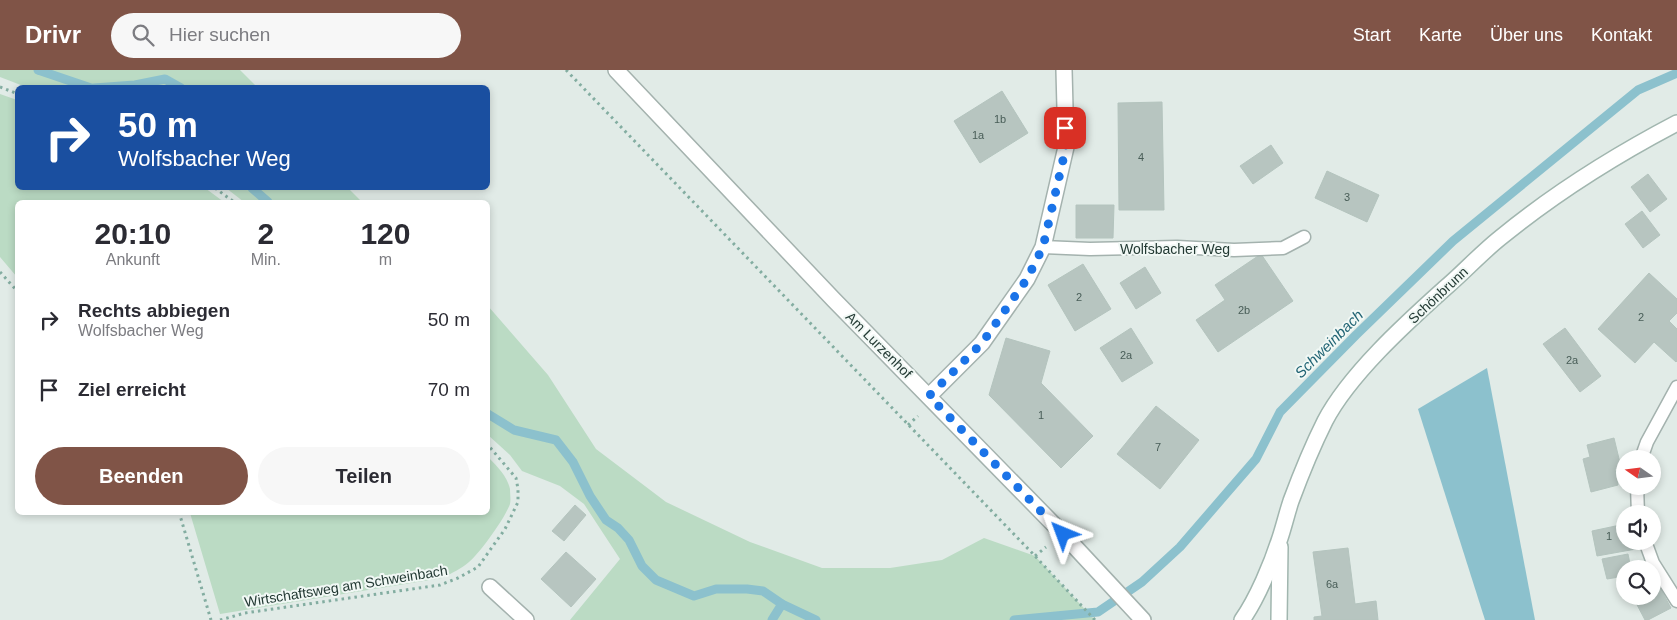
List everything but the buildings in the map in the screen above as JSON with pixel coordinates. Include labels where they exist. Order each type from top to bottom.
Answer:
[{"type":"street","name":"Am Lurzenhof","points":[[616,70],[834,300],[929,396],[1138,615]]},
{"type":"street","points":[[929,396],[982,343],[1027,279],[1043,247],[1066,147],[1064,70]]},
{"type":"street","name":"Schönbrunn","points":[[1242,620],[1252,606],[1280,539],[1299,479],[1326,419],[1354,379],[1419,311],[1499,239],[1543,204],[1596,168],[1677,122]]},
{"type":"street","name":"Schönbrunn","points":[[1279,620],[1280,539]]},
{"type":"street","points":[[490,587],[526,620]]},
{"type":"lane","name":"Wolfsbacher Weg","points":[[1043,247],[1099,249],[1177,247],[1234,250],[1283,248],[1304,237]]},
{"type":"lane","points":[[1644,450],[1677,387]]},
{"type":"lane","points":[[1648,550],[1653,563],[1677,601]]},
{"type":"path","points":[[566,70],[1095,620]]},
{"type":"path","points":[[0,87],[15,93]]},
{"type":"path","points":[[218,190],[231,200]]},
{"type":"path","points":[[0,272],[15,289]]},
{"type":"path","name":"Wirtschaftsweg am Schweinbach","points":[[220,620],[245,613],[440,585],[478,567],[513,516],[518,502],[516,478],[490,447]]},
{"type":"path","points":[[180,515],[211,620]]},
{"type":"green space","points":[[0,70],[240,70],[255,85],[21,85],[0,77]]},
{"type":"green space","points":[[0,94],[15,99],[15,190],[208,190],[221,200],[15,200],[15,275],[0,257]]},
{"type":"green space","points":[[229,190],[350,190],[360,200],[241,200]]},
{"type":"green space","points":[[490,308],[548,375],[596,449],[666,502],[750,542],[822,568],[890,568],[942,560],[984,538],[1035,556],[1095,620],[570,620],[620,559],[584,504],[560,486],[522,471],[510,455],[490,437]]},
{"type":"green space","points":[[490,459],[507,480],[510,489],[510,504],[498,526],[474,557],[460,569],[442,578],[220,614],[191,515],[490,515]]},
{"type":"water","points":[[1487,368],[1535,620],[1485,620],[1418,409]]},
{"type":"waterway","name":"Schweinbach","points":[[38,70],[82,85]]},
{"type":"waterway","name":"Schweinbach","points":[[1014,620],[1098,612],[1142,582],[1180,547],[1256,459],[1280,412],[1453,241],[1638,90],[1677,73]]},
{"type":"waterway","name":"Schweinbach","points":[[135,85],[165,79],[176,85]]},
{"type":"waterway","name":"Schweinbach","points":[[254,190],[266,200]]},
{"type":"waterway","name":"Schweinbach","points":[[490,415],[514,430],[556,440],[573,462],[590,496],[606,520],[618,528],[629,540],[642,566],[656,580],[694,596],[716,589],[763,591],[782,604],[816,620]]},
{"type":"waterway","name":"Schweinbach","points":[[772,620],[782,604]]},
{"type":"route","points":[[1063,534],[929,396],[982,343],[1027,279],[1043,247],[1066,147],[1065,128]]}]
